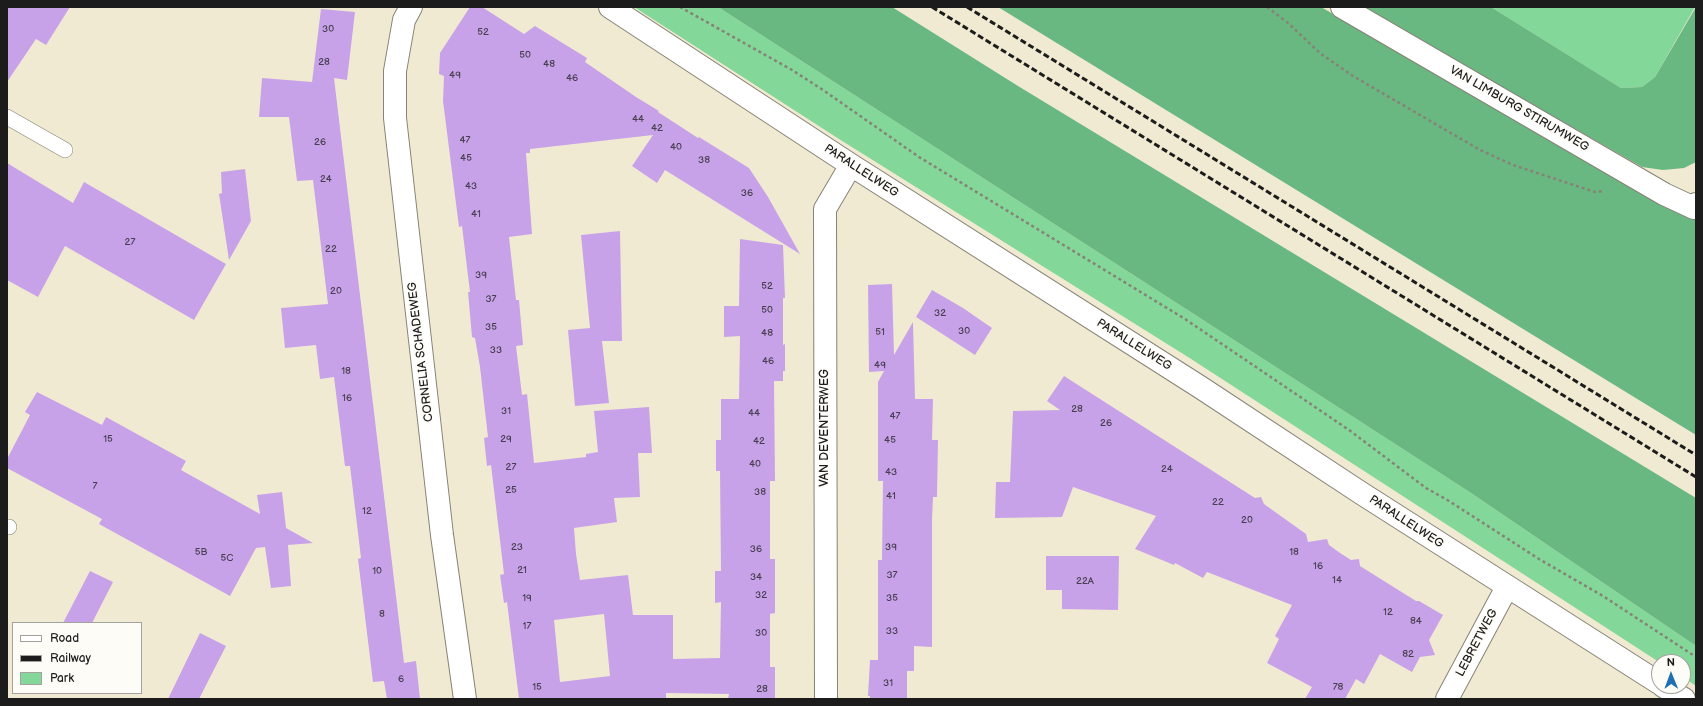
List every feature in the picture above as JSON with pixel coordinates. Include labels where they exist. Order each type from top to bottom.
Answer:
[{"type":"street","name":"CORNELIA SCHADEWEG","points":[[411,7],[404,20],[395,71],[395,118],[442,535],[465,699]]},
{"type":"street","name":"PARALLELWEG","points":[[610,7],[851,165],[1200,387],[1651,678]]},
{"type":"street","name":"VAN LIMBURG STIRUMWEG","points":[[1342,7],[1664,194],[1694,208],[1696,204]]},
{"type":"street","name":"VAN DEVENTERWEG","points":[[826,699],[825,209],[851,165]]},
{"type":"street","name":"LEBRETWEG","points":[[1448,699],[1508,587]]},
{"type":"lane","points":[[7,117],[65,150]]},
{"type":"path","points":[[680,7],[792,70],[919,157],[1185,319],[1349,430],[1426,488],[1461,508],[1539,560],[1604,596],[1696,657]]},
{"type":"path","points":[[1267,7],[1288,23],[1321,54],[1334,63],[1480,150],[1513,165],[1563,180],[1595,192],[1619,191],[1642,180]]},
{"type":"green space","points":[[634,7],[718,7],[1471,493],[1696,646],[1696,686],[1691,683],[1691,654],[1651,654],[1651,657],[1188,357],[839,139]]},
{"type":"green space","points":[[718,7],[892,7],[1018,86],[1696,498],[1696,646],[1471,493]]},
{"type":"green space","points":[[998,7],[1321,7],[1688,218],[1696,219],[1696,435]]},
{"type":"green space","points":[[1361,7],[1491,7],[1621,88],[1642,87],[1655,77],[1696,7],[1696,162],[1684,168],[1663,170],[1642,167]]},
{"type":"green space","points":[[1491,7],[1695,7],[1655,77],[1642,87],[1621,88]]},
{"type":"building","points":[[7,7],[70,7],[46,45],[36,39],[7,82]]},
{"type":"building","points":[[470,7],[482,7],[524,34],[535,26],[587,58],[585,62],[659,111],[658,112],[749,168],[768,197],[800,254],[665,170],[657,183],[632,166],[653,135],[530,149],[530,153],[526,153],[532,234],[509,237],[516,300],[519,300],[523,345],[516,346],[522,395],[527,394],[534,463],[586,457],[586,454],[598,452],[594,411],[649,407],[652,453],[638,453],[640,497],[614,498],[617,522],[574,528],[576,554],[580,580],[628,575],[633,615],[673,615],[673,659],[720,658],[721,602],[715,603],[715,571],[721,571],[720,471],[716,471],[716,440],[721,440],[721,399],[739,399],[740,336],[724,337],[724,306],[739,306],[740,239],[783,245],[785,298],[783,298],[783,345],[785,344],[785,371],[783,371],[783,381],[774,381],[775,481],[770,481],[770,559],[775,559],[775,613],[770,614],[770,667],[775,667],[775,699],[728,699],[729,694],[666,693],[666,699],[519,699],[507,602],[504,603],[500,575],[504,574],[491,465],[487,466],[484,438],[488,437],[480,367],[475,338],[472,337],[468,292],[470,292],[462,226],[459,227],[443,101],[444,76],[439,74],[440,53]],"holes":[[[604,614],[610,676],[560,682],[554,620]]]},
{"type":"building","points":[[321,9],[355,12],[347,80],[334,78],[404,663],[416,661],[420,699],[387,699],[384,681],[373,682],[358,559],[361,558],[350,466],[345,466],[334,377],[320,379],[316,345],[285,348],[281,308],[328,304],[313,180],[297,181],[289,117],[259,117],[262,78],[312,82]]},
{"type":"building","points":[[7,163],[73,203],[84,182],[226,264],[194,320],[65,246],[38,297],[7,280]]},
{"type":"building","points":[[245,169],[251,221],[229,260],[219,194],[222,193],[221,172]]},
{"type":"building","points":[[620,231],[622,341],[602,341],[609,403],[575,406],[568,330],[590,328],[581,235]]},
{"type":"building","points":[[892,284],[894,355],[913,322],[915,399],[933,399],[932,440],[938,440],[937,497],[933,497],[932,520],[932,647],[914,646],[914,671],[907,671],[907,699],[870,699],[870,696],[868,696],[870,660],[878,660],[878,560],[882,560],[883,481],[878,481],[878,382],[884,371],[869,372],[868,285]]},
{"type":"building","points":[[932,290],[963,308],[992,328],[975,355],[916,317]]},
{"type":"building","points":[[1064,376],[1255,498],[1261,497],[1264,504],[1306,534],[1308,542],[1327,539],[1329,545],[1340,553],[1351,560],[1359,559],[1360,566],[1416,601],[1419,601],[1443,615],[1429,640],[1435,655],[1420,657],[1412,672],[1380,654],[1364,684],[1356,679],[1345,699],[1305,699],[1312,687],[1267,663],[1279,639],[1275,636],[1292,605],[1207,572],[1203,578],[1175,563],[1174,565],[1135,549],[1156,516],[1073,487],[1062,517],[995,518],[996,482],[1010,482],[1013,411],[1060,410],[1047,401]]},
{"type":"building","points":[[37,392],[102,425],[106,417],[186,461],[181,470],[260,514],[257,495],[282,492],[286,528],[313,543],[288,545],[291,586],[271,588],[265,547],[256,548],[230,596],[99,524],[102,519],[7,468],[7,459],[30,415],[25,412]]},
{"type":"building","points":[[1046,556],[1119,556],[1118,610],[1062,609],[1062,590],[1046,590]]},
{"type":"building","points":[[90,571],[113,582],[93,622],[64,622]]},
{"type":"building","points":[[200,633],[226,646],[199,699],[168,699]]},
{"type":"railway","points":[[932,7],[1696,477]]},
{"type":"railway","points":[[967,7],[1696,455]]}]
